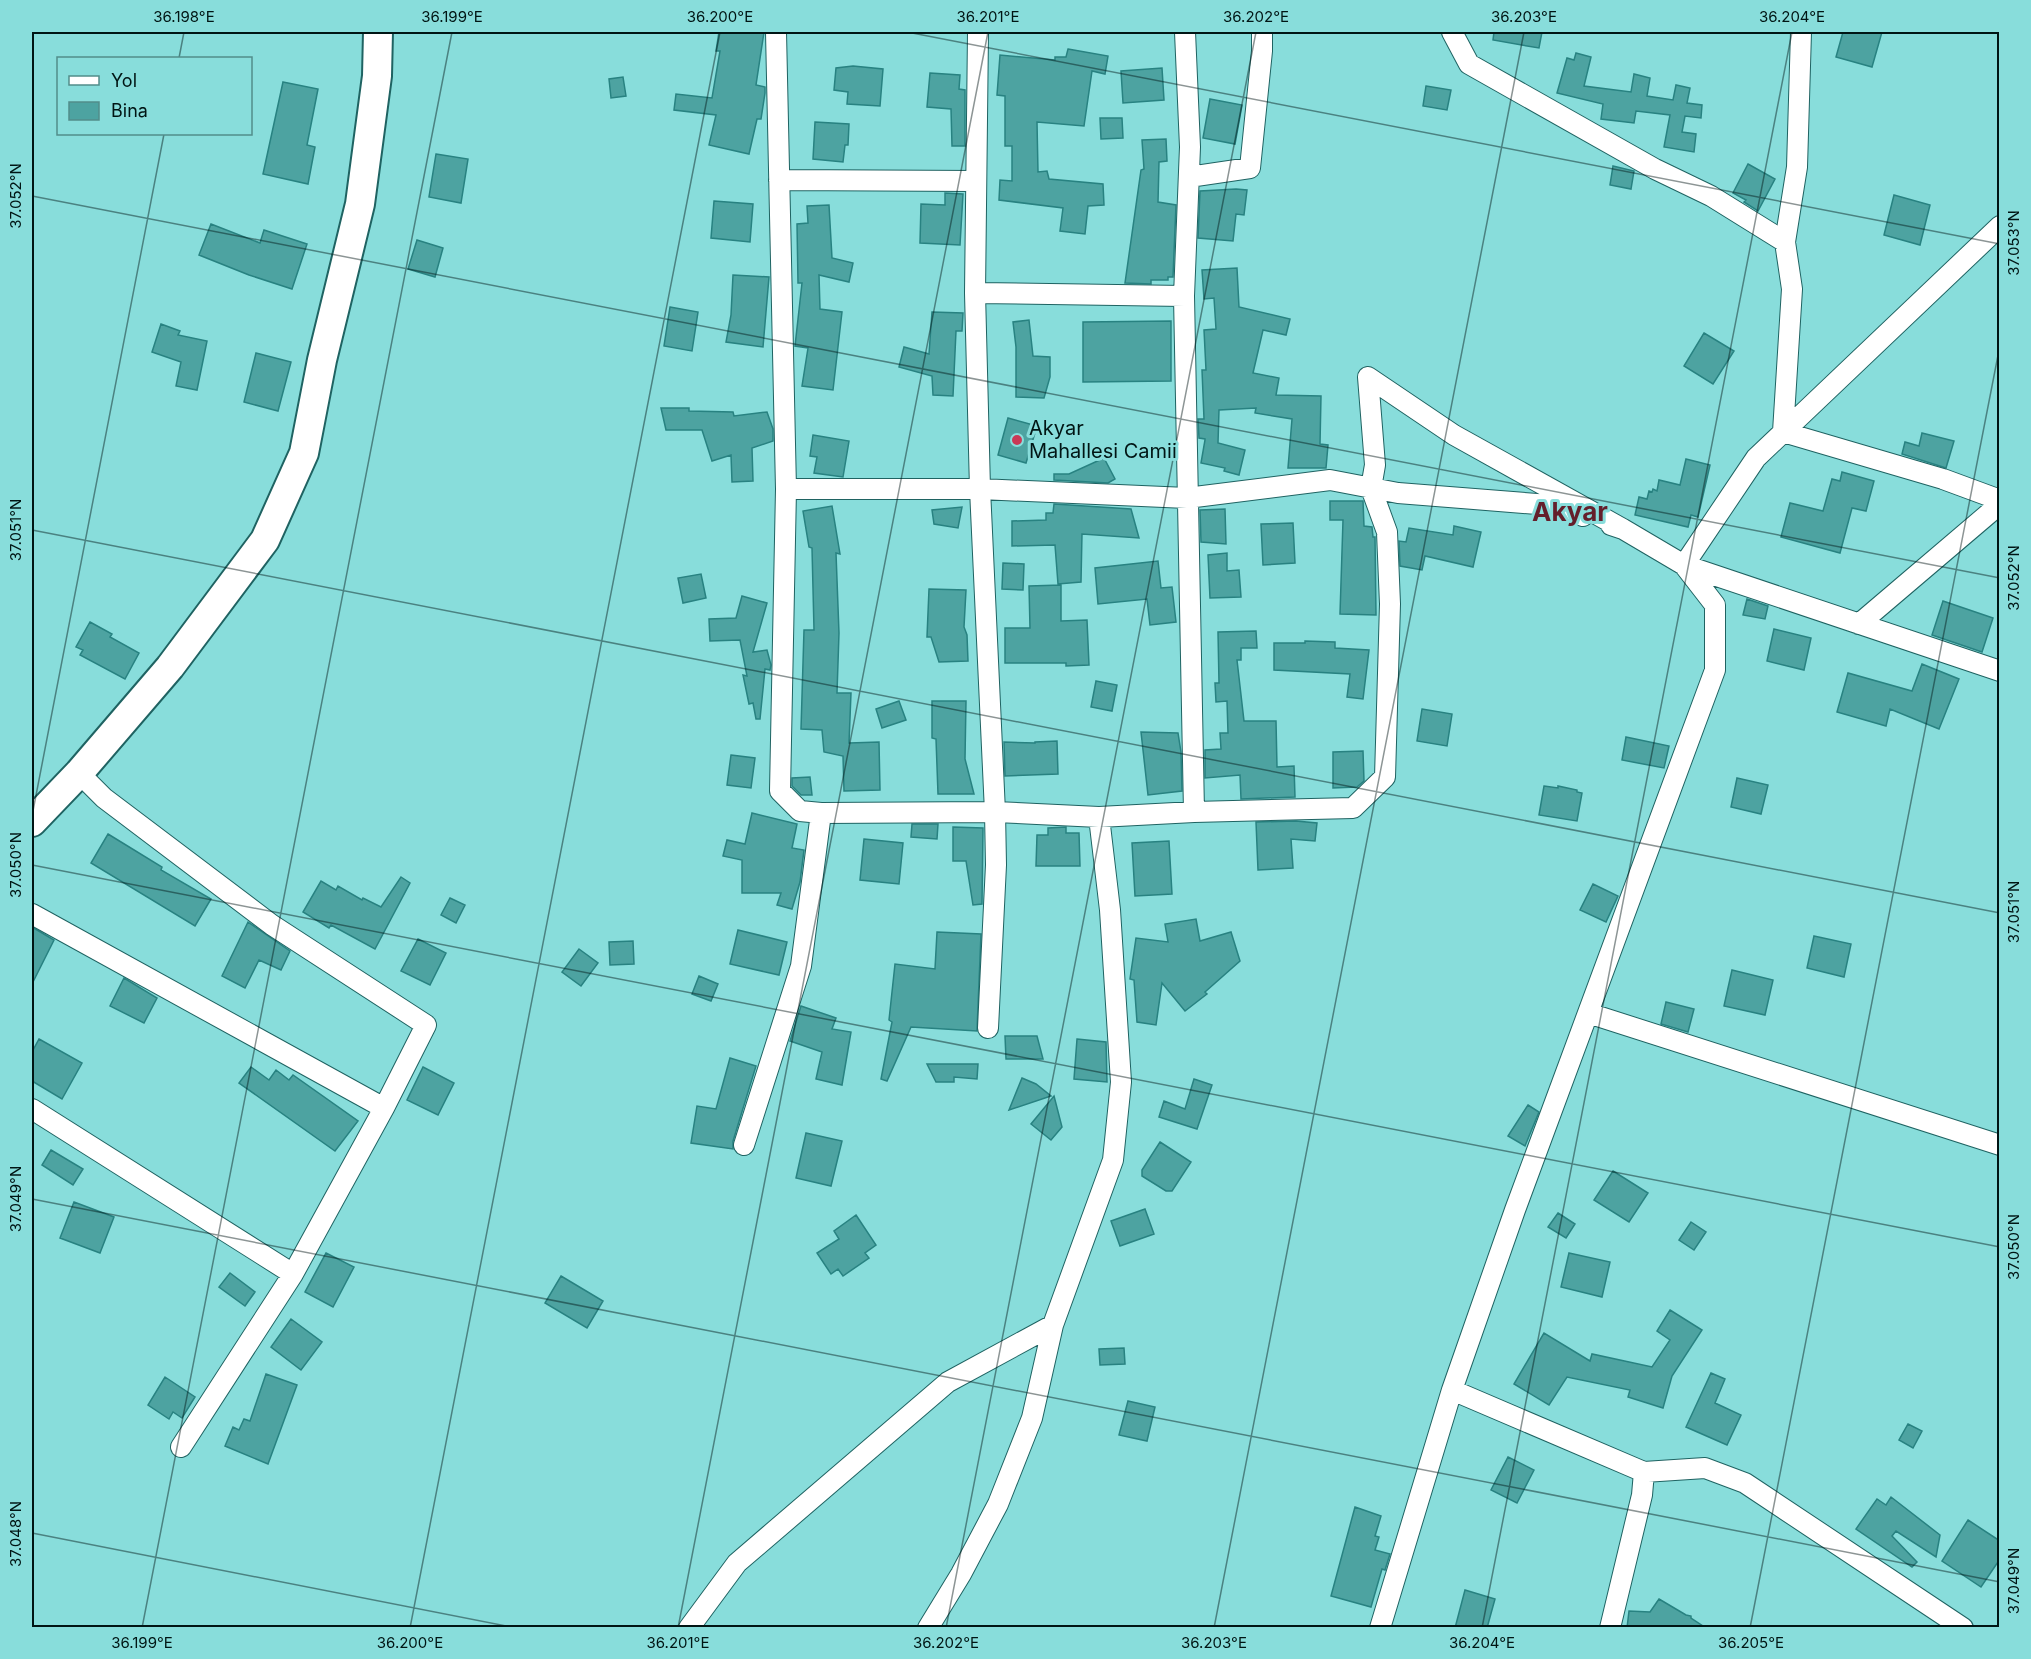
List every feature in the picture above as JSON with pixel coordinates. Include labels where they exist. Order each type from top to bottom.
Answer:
[{"type":"main road","points":[[32,822],[80,772],[170,667],[265,540],[304,453],[322,360],[360,204],[377,75],[378,32]]},
{"type":"street","points":[[776,32],[786,489],[780,791],[800,811],[821,813],[995,812],[1099,818],[1194,812],[1353,808],[1385,777],[1390,604],[1387,532],[1371,488],[1376,465],[1368,377],[1454,435],[1684,565],[2000,671]]},
{"type":"street","points":[[978,32],[975,293],[980,489],[996,865],[988,1028]]},
{"type":"street","points":[[1185,32],[1190,147],[1184,296],[1194,812]]},
{"type":"street","points":[[1189,177],[1250,168],[1263,51],[1262,32]]},
{"type":"street","points":[[1452,32],[1469,64],[1656,169],[1711,196],[1785,242]]},
{"type":"street","points":[[1784,432],[1792,289],[1785,242],[1797,167],[1801,32]]},
{"type":"street","points":[[779,180],[976,181]]},
{"type":"street","points":[[1684,565],[1756,458],[2000,226]]},
{"type":"street","points":[[975,293],[1184,296]]},
{"type":"street","points":[[1784,432],[1943,479],[2000,502],[1859,624]]},
{"type":"street","points":[[786,489],[980,489],[1187,498],[1330,480],[1398,493],[1550,506],[1623,529]]},
{"type":"street","points":[[1380,1628],[1452,1390],[1515,1210],[1715,670],[1715,605],[1684,565]]},
{"type":"street","points":[[80,772],[104,798],[272,925],[426,1026],[293,1274],[181,1448]]},
{"type":"street","points":[[744,1145],[801,966],[821,813]]},
{"type":"street","points":[[928,1628],[961,1574],[998,1504],[1032,1418],[1053,1325],[1113,1160],[1121,1082],[1110,910],[1099,818]]},
{"type":"street","points":[[32,914],[384,1108]]},
{"type":"street","points":[[1588,1013],[2000,1145]]},
{"type":"street","points":[[32,1109],[293,1274]]},
{"type":"street","points":[[689,1628],[737,1563],[948,1382],[1053,1325]]},
{"type":"street","points":[[1452,1390],[1644,1472],[1705,1468],[1745,1483],[1963,1628]]},
{"type":"street","points":[[1610,1628],[1642,1495],[1644,1472]]},
{"type":"building","points":[[719,32],[764,32],[756,85],[765,87],[765,93],[761,119],[757,119],[749,154],[709,145],[716,115],[674,110],[676,94],[712,98],[720,51],[716,51]]},
{"type":"building","points":[[1494,32],[1542,32],[1539,48],[1493,40]]},
{"type":"building","points":[[1843,32],[1882,32],[1872,67],[1836,57]]},
{"type":"building","points":[[1068,49],[1108,56],[1105,74],[1092,71],[1084,126],[1037,122],[1038,172],[1047,171],[1049,179],[1103,184],[1104,205],[1088,206],[1085,234],[1060,231],[1063,208],[999,200],[1000,180],[1012,181],[1012,146],[1005,146],[1005,96],[997,95],[1000,55],[1055,60],[1055,57],[1066,57]]},
{"type":"building","points":[[1576,53],[1591,57],[1584,86],[1631,92],[1634,74],[1650,78],[1647,96],[1673,100],[1676,85],[1690,88],[1687,103],[1702,105],[1701,118],[1685,116],[1682,132],[1696,134],[1694,152],[1664,147],[1670,115],[1636,111],[1634,123],[1601,119],[1603,104],[1557,93],[1567,58],[1574,60]]},
{"type":"building","points":[[853,66],[883,69],[880,106],[847,104],[848,92],[834,90],[836,68]]},
{"type":"building","points":[[1162,68],[1164,100],[1123,103],[1121,71]]},
{"type":"building","points":[[930,73],[960,75],[959,89],[965,90],[965,146],[952,146],[951,109],[927,107]]},
{"type":"building","points":[[623,77],[626,96],[611,98],[609,79]]},
{"type":"building","points":[[283,82],[318,89],[307,145],[315,147],[308,184],[263,174]]},
{"type":"building","points":[[1426,86],[1451,90],[1447,110],[1423,106]]},
{"type":"building","points":[[1210,99],[1242,105],[1235,144],[1203,138]]},
{"type":"building","points":[[1100,118],[1122,118],[1123,138],[1101,139]]},
{"type":"building","points":[[815,122],[849,124],[848,145],[845,145],[843,162],[813,159]]},
{"type":"building","points":[[1166,139],[1167,161],[1159,162],[1158,202],[1176,205],[1173,277],[1168,277],[1168,280],[1151,280],[1151,284],[1125,283],[1141,170],[1144,169],[1142,140]]},
{"type":"building","points":[[436,154],[468,159],[461,203],[429,197]]},
{"type":"building","points":[[1748,164],[1775,179],[1758,211],[1744,202],[1746,200],[1733,193]]},
{"type":"building","points":[[1613,166],[1634,171],[1631,189],[1610,185]]},
{"type":"building","points":[[1247,190],[1244,215],[1236,214],[1233,241],[1198,238],[1200,191]]},
{"type":"building","points":[[945,193],[963,194],[960,245],[920,243],[921,204],[945,205]]},
{"type":"building","points":[[1894,195],[1930,205],[1920,245],[1884,235]]},
{"type":"building","points":[[714,201],[753,204],[750,242],[711,238]]},
{"type":"building","points":[[829,205],[832,258],[853,263],[849,282],[819,275],[820,309],[842,312],[833,390],[802,386],[808,348],[795,346],[802,283],[798,283],[797,224],[808,223],[807,206]]},
{"type":"building","points":[[211,224],[260,243],[264,230],[307,244],[292,289],[199,255]]},
{"type":"building","points":[[417,240],[443,248],[435,277],[408,269]]},
{"type":"building","points":[[1237,268],[1239,307],[1290,319],[1286,335],[1263,330],[1253,373],[1279,378],[1276,395],[1321,396],[1320,444],[1328,445],[1326,468],[1288,468],[1292,419],[1255,413],[1256,408],[1219,410],[1218,443],[1245,450],[1239,475],[1224,471],[1225,468],[1201,463],[1205,439],[1199,438],[1198,419],[1204,419],[1202,370],[1206,370],[1204,330],[1216,329],[1214,298],[1204,299],[1202,270]]},
{"type":"building","points":[[733,275],[769,277],[763,347],[726,342],[731,315]]},
{"type":"building","points":[[670,307],[698,312],[692,351],[664,346]]},
{"type":"building","points":[[932,312],[963,313],[962,331],[956,331],[953,396],[933,395],[932,376],[899,367],[904,347],[929,354]]},
{"type":"building","points":[[1029,320],[1033,356],[1050,357],[1050,377],[1044,398],[1016,397],[1016,347],[1013,322]]},
{"type":"building","points":[[1171,321],[1171,381],[1083,382],[1083,322]]},
{"type":"building","points":[[161,324],[180,331],[178,335],[207,341],[197,390],[176,386],[181,362],[152,352]]},
{"type":"building","points":[[1704,333],[1734,351],[1713,384],[1684,366]]},
{"type":"building","points":[[256,353],[291,362],[278,411],[244,402]]},
{"type":"building","points":[[661,408],[733,412],[734,416],[767,412],[773,429],[773,441],[752,448],[753,481],[732,482],[731,455],[712,461],[702,430],[666,430]]},
{"type":"building","name":"Akyar Mahallesi Camii","points":[[1008,418],[1037,426],[1026,463],[998,455]]},
{"type":"building","points":[[1922,433],[1954,441],[1946,468],[1902,454],[1905,442],[1919,446]]},
{"type":"building","points":[[813,435],[849,441],[843,477],[814,473],[817,457],[810,456]]},
{"type":"building","points":[[1104,458],[1115,479],[1108,483],[1054,480],[1054,474],[1069,474]]},
{"type":"building","points":[[1686,459],[1710,465],[1698,517],[1691,515],[1688,527],[1635,515],[1639,497],[1647,499],[1649,491],[1652,492],[1653,489],[1657,491],[1659,480],[1680,485]]},
{"type":"building","points":[[1842,472],[1874,481],[1866,511],[1852,508],[1840,553],[1781,537],[1790,503],[1823,511],[1832,479],[1840,481]]},
{"type":"building","points":[[1330,501],[1363,501],[1364,526],[1372,527],[1373,537],[1375,537],[1376,615],[1340,614],[1343,520],[1330,520]]},
{"type":"building","points":[[1054,504],[1131,509],[1139,538],[1082,534],[1081,582],[1058,584],[1055,545],[1012,546],[1012,521],[1046,520],[1046,513],[1053,513]]},
{"type":"building","points":[[832,506],[840,554],[836,553],[839,633],[837,693],[851,693],[849,743],[879,742],[880,790],[844,791],[843,756],[824,752],[822,730],[801,729],[804,630],[814,630],[812,548],[809,547],[803,511]]},
{"type":"building","points":[[962,507],[958,528],[934,524],[932,510]]},
{"type":"building","points":[[1225,509],[1226,544],[1201,542],[1200,510]]},
{"type":"building","points":[[1293,523],[1295,563],[1263,565],[1261,524]]},
{"type":"building","points":[[1454,526],[1481,532],[1473,567],[1425,556],[1422,570],[1400,566],[1399,541],[1406,542],[1409,528],[1453,535]]},
{"type":"building","points":[[1227,553],[1227,571],[1239,570],[1241,597],[1210,598],[1208,555]]},
{"type":"building","points":[[1158,561],[1161,588],[1172,587],[1176,622],[1150,625],[1147,599],[1098,604],[1095,568]]},
{"type":"building","points":[[1003,563],[1024,564],[1023,590],[1002,589]]},
{"type":"building","points":[[701,574],[706,598],[683,603],[678,578]]},
{"type":"building","points":[[1061,585],[1061,621],[1087,620],[1089,665],[1005,663],[1005,628],[1030,628],[1029,586]]},
{"type":"building","points":[[929,589],[966,590],[964,627],[967,635],[968,661],[939,662],[931,637],[927,637]]},
{"type":"building","points":[[742,596],[767,603],[753,652],[767,650],[771,665],[770,670],[765,669],[760,719],[756,719],[753,703],[749,704],[743,675],[747,676],[740,640],[710,641],[709,619],[736,618]]},
{"type":"building","points":[[1747,599],[1768,606],[1765,619],[1743,615]]},
{"type":"building","points":[[1943,601],[1993,618],[1982,652],[1932,635]]},
{"type":"building","points":[[90,622],[112,634],[110,637],[139,653],[125,679],[80,655],[83,650],[76,647]]},
{"type":"building","points":[[1774,629],[1811,638],[1804,670],[1767,661]]},
{"type":"building","points":[[1256,631],[1257,648],[1241,648],[1241,660],[1237,660],[1244,721],[1276,721],[1277,767],[1294,766],[1295,797],[1241,799],[1240,775],[1205,778],[1205,750],[1221,749],[1220,733],[1228,733],[1227,701],[1216,702],[1215,683],[1219,683],[1218,632]]},
{"type":"building","points":[[1305,641],[1335,642],[1335,648],[1369,650],[1363,699],[1347,697],[1350,674],[1274,670],[1274,643],[1305,643]]},
{"type":"building","points":[[1922,664],[1959,679],[1939,729],[1890,709],[1886,726],[1837,712],[1848,673],[1912,691]]},
{"type":"building","points":[[1096,681],[1117,685],[1112,711],[1091,707]]},
{"type":"building","points":[[899,701],[906,720],[882,728],[876,709]]},
{"type":"building","points":[[932,701],[966,701],[965,759],[974,794],[938,794],[936,739],[932,738]]},
{"type":"building","points":[[1422,709],[1452,714],[1447,746],[1417,741]]},
{"type":"building","points":[[1141,732],[1178,733],[1182,791],[1148,795]]},
{"type":"building","points":[[1626,737],[1669,746],[1664,768],[1622,760]]},
{"type":"building","points":[[1057,741],[1058,774],[1005,776],[1004,742]]},
{"type":"building","points":[[1363,751],[1364,781],[1357,787],[1333,788],[1333,752]]},
{"type":"building","points":[[731,755],[755,758],[751,788],[727,785]]},
{"type":"building","points":[[810,777],[812,795],[801,795],[792,786],[792,778]]},
{"type":"building","points":[[1737,778],[1768,785],[1761,814],[1731,807]]},
{"type":"building","points":[[1544,786],[1558,788],[1558,786],[1582,793],[1577,821],[1539,815]]},
{"type":"building","points":[[752,813],[797,824],[792,848],[804,850],[800,882],[792,909],[777,905],[781,893],[742,893],[742,860],[723,856],[727,840],[745,844]]},
{"type":"building","points":[[1256,822],[1317,823],[1315,841],[1291,839],[1293,868],[1258,870]]},
{"type":"building","points":[[912,824],[938,824],[937,839],[911,837]]},
{"type":"building","points":[[953,827],[983,828],[982,904],[973,905],[966,861],[953,861]]},
{"type":"building","points":[[1066,827],[1066,833],[1079,833],[1080,866],[1036,866],[1037,835],[1048,835],[1048,828]]},
{"type":"building","points":[[108,834],[162,867],[161,870],[211,899],[195,926],[91,863]]},
{"type":"building","points":[[864,839],[903,843],[899,884],[860,880]]},
{"type":"building","points":[[1169,841],[1172,894],[1135,896],[1132,843]]},
{"type":"building","points":[[401,877],[410,883],[375,949],[331,925],[329,928],[303,912],[321,881],[336,890],[338,886],[362,900],[363,898],[381,907]]},
{"type":"building","points":[[1593,884],[1618,896],[1606,922],[1580,910]]},
{"type":"building","points":[[450,898],[465,905],[456,923],[441,915]]},
{"type":"building","points":[[1196,919],[1200,941],[1231,932],[1240,961],[1205,992],[1207,994],[1185,1011],[1162,983],[1156,1025],[1137,1022],[1134,980],[1130,979],[1136,938],[1168,942],[1165,924]]},
{"type":"building","points":[[248,922],[290,951],[281,970],[259,960],[245,988],[222,976]]},
{"type":"building","points":[[32,927],[54,940],[32,984]]},
{"type":"building","points":[[738,930],[787,942],[779,975],[730,964]]},
{"type":"building","points":[[937,932],[981,934],[977,1031],[911,1027],[887,1081],[881,1079],[892,1022],[889,1020],[895,964],[935,969]]},
{"type":"building","points":[[1814,936],[1851,944],[1844,977],[1807,968]]},
{"type":"building","points":[[418,939],[446,953],[430,985],[401,971]]},
{"type":"building","points":[[633,941],[634,964],[610,965],[609,942]]},
{"type":"building","points":[[579,949],[598,963],[581,986],[562,972]]},
{"type":"building","points":[[1732,970],[1773,980],[1765,1015],[1724,1006]]},
{"type":"building","points":[[699,976],[718,984],[711,1001],[692,994]]},
{"type":"building","points":[[124,978],[157,998],[144,1023],[110,1006]]},
{"type":"building","points":[[1666,1002],[1694,1009],[1688,1032],[1661,1024]]},
{"type":"building","points":[[801,1006],[836,1018],[832,1029],[851,1032],[842,1085],[816,1079],[822,1052],[790,1041]]},
{"type":"building","points":[[1005,1036],[1037,1036],[1043,1059],[1006,1059]]},
{"type":"building","points":[[39,1039],[82,1063],[62,1099],[32,1081],[32,1052]]},
{"type":"building","points":[[1077,1039],[1106,1042],[1107,1082],[1074,1079]]},
{"type":"building","points":[[730,1058],[756,1066],[733,1141],[733,1149],[691,1143],[697,1106],[716,1109]]},
{"type":"building","points":[[927,1064],[978,1064],[977,1079],[954,1077],[954,1082],[936,1082]]},
{"type":"building","points":[[251,1067],[269,1080],[276,1070],[289,1080],[293,1075],[358,1121],[335,1151],[239,1083]]},
{"type":"building","points":[[423,1067],[454,1083],[438,1115],[407,1100]]},
{"type":"building","points":[[1022,1078],[1036,1084],[1051,1096],[1009,1110]]},
{"type":"building","points":[[1194,1079],[1212,1085],[1197,1129],[1159,1117],[1164,1101],[1185,1109]]},
{"type":"building","points":[[1054,1096],[1062,1127],[1051,1140],[1031,1124]]},
{"type":"building","points":[[1528,1105],[1539,1112],[1525,1146],[1508,1136]]},
{"type":"building","points":[[806,1133],[842,1141],[831,1186],[796,1178]]},
{"type":"building","points":[[1160,1142],[1191,1162],[1172,1191],[1166,1191],[1142,1176],[1142,1170]]},
{"type":"building","points":[[51,1150],[83,1169],[73,1185],[42,1165]]},
{"type":"building","points":[[1613,1171],[1648,1193],[1629,1222],[1594,1200]]},
{"type":"building","points":[[74,1202],[114,1217],[100,1253],[60,1238]]},
{"type":"building","points":[[1145,1209],[1154,1234],[1120,1246],[1111,1221]]},
{"type":"building","points":[[1558,1213],[1575,1224],[1566,1238],[1548,1227]]},
{"type":"building","points":[[856,1215],[876,1245],[865,1253],[869,1258],[843,1276],[838,1269],[831,1274],[817,1253],[839,1239],[834,1231]]},
{"type":"building","points":[[1691,1222],[1706,1232],[1694,1250],[1679,1240]]},
{"type":"building","points":[[326,1253],[354,1267],[333,1307],[305,1292]]},
{"type":"building","points":[[1569,1253],[1610,1262],[1602,1297],[1561,1287]]},
{"type":"building","points":[[230,1273],[255,1292],[245,1306],[219,1287]]},
{"type":"building","points":[[561,1276],[603,1301],[587,1328],[545,1303]]},
{"type":"building","points":[[1670,1310],[1702,1330],[1672,1376],[1663,1408],[1628,1397],[1630,1390],[1567,1377],[1549,1405],[1514,1384],[1544,1333],[1590,1361],[1592,1354],[1652,1367],[1670,1340],[1657,1331]]},
{"type":"building","points":[[291,1319],[322,1342],[301,1370],[271,1347]]},
{"type":"building","points":[[1124,1348],[1125,1364],[1100,1365],[1099,1349]]},
{"type":"building","points":[[1711,1373],[1725,1379],[1715,1403],[1741,1415],[1727,1445],[1686,1427]]},
{"type":"building","points":[[266,1374],[297,1385],[268,1464],[225,1446],[233,1427],[239,1430],[244,1419],[250,1421]]},
{"type":"building","points":[[165,1377],[195,1397],[182,1418],[173,1412],[169,1419],[148,1405]]},
{"type":"building","points":[[1128,1401],[1155,1407],[1147,1441],[1119,1435]]},
{"type":"building","points":[[1908,1424],[1922,1431],[1913,1448],[1899,1440]]},
{"type":"building","points":[[1508,1457],[1534,1470],[1517,1503],[1491,1490]]},
{"type":"building","points":[[1891,1497],[1940,1535],[1936,1557],[1896,1531],[1892,1536],[1917,1562],[1912,1567],[1856,1529],[1877,1499],[1886,1505]]},
{"type":"building","points":[[1355,1507],[1381,1516],[1375,1536],[1379,1537],[1375,1550],[1390,1554],[1385,1570],[1382,1569],[1371,1607],[1331,1596]]},
{"type":"building","points":[[1968,1520],[2000,1541],[2000,1559],[1981,1587],[1942,1561]]},
{"type":"building","points":[[1465,1590],[1495,1599],[1487,1628],[1455,1628]]},
{"type":"building","points":[[1659,1599],[1691,1616],[1706,1628],[1627,1628],[1629,1611],[1650,1612]]},
{"type":"place","name":"Akyar Mahallesi Camii","points":[[1017,440]]},
{"type":"district","name":"Akyar","points":[[1570,511]]}]
